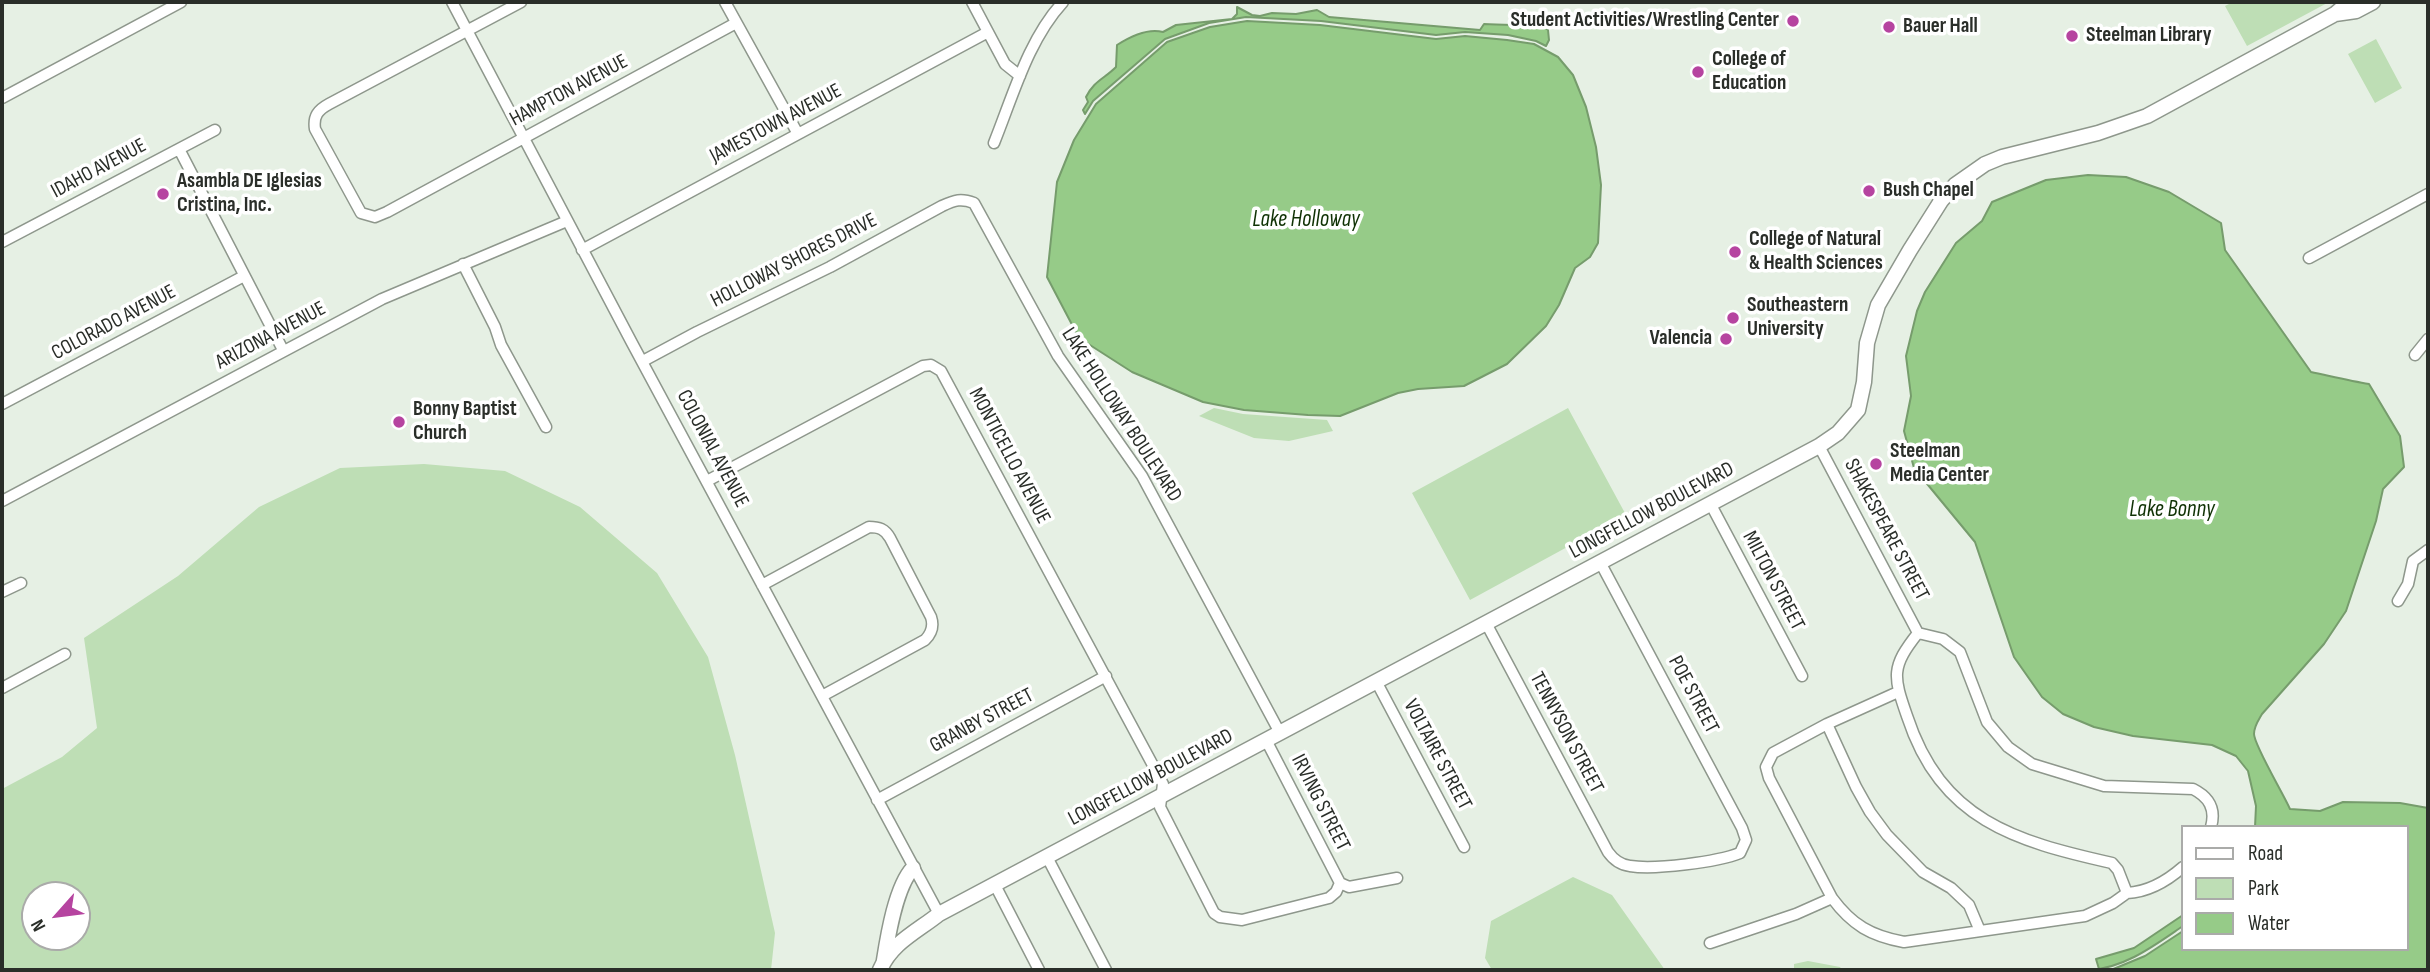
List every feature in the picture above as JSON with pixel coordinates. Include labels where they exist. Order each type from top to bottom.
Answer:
[{"type":"street","points":[[2,98],[181,2]]},
{"type":"street","name":"COLONIAL AVENUE","points":[[452,2],[582,250],[939,914]]},
{"type":"street","points":[[466,30],[521,2]]},
{"type":"street","points":[[725,2],[798,134]]},
{"type":"street","points":[[972,2],[1005,64],[1020,76]]},
{"type":"street","points":[[994,143],[1020,76],[1044,27],[1063,2]]},
{"type":"street","name":"LONGFELLOW BOULEVARD","points":[[881,966],[908,935],[939,914],[1819,446],[1838,433],[1858,410],[1864,382],[1867,343],[1878,305],[1941,201],[1955,185],[1985,164],[2002,157],[2098,133],[2147,116],[2335,14],[2349,2]]},
{"type":"street","name":"LONGFELLOW BOULEVARD","points":[[2335,14],[2356,11],[2373,2]]},
{"type":"street","name":"HAMPTON AVENUE","points":[[466,30],[316,113],[315,129],[362,213],[376,217],[736,23]]},
{"type":"street","name":"JAMESTOWN AVENUE","points":[[582,250],[988,32]]},
{"type":"street","name":"IDAHO AVENUE","points":[[2,242],[215,130]]},
{"type":"street","points":[[178,149],[284,350]]},
{"type":"street","points":[[2309,258],[2428,194]]},
{"type":"street","name":"HOLLOWAY SHORES DRIVE","points":[[643,362],[697,332],[830,267],[942,206],[964,199]]},
{"type":"street","name":"LAKE HOLLOWAY BOULEVARD","points":[[964,199],[974,203],[981,211],[1058,356],[1142,476],[1280,733]]},
{"type":"street","name":"ARIZONA AVENUE","points":[[2,501],[383,299],[567,221]]},
{"type":"street","points":[[463,264],[495,327],[501,345],[545,427]]},
{"type":"street","name":"COLORADO AVENUE","points":[[2,404],[244,276]]},
{"type":"street","points":[[2415,355],[2428,339]]},
{"type":"street","name":"MONTICELLO AVENUE","points":[[707,481],[923,366],[936,367],[941,371],[1163,784],[1160,807],[1214,913],[1220,917],[1242,920],[1329,898],[1340,883]]},
{"type":"street","name":"SHAKESPEARE STREET","points":[[1819,446],[1918,633],[1943,639],[1960,652],[1987,722],[2008,747],[2032,764],[2105,786],[2193,789],[2203,794],[2210,803],[2213,813],[2211,825]]},
{"type":"street","name":"MILTON STREET","points":[[1710,503],[1802,676]]},
{"type":"street","points":[[762,585],[869,527],[886,531],[890,538],[931,617],[933,628],[930,635],[822,696]]},
{"type":"street","points":[[2398,601],[2408,584],[2413,561],[2428,550]]},
{"type":"street","name":"POE STREET","points":[[1600,562],[1746,840],[1744,848],[1734,855],[1658,866],[1630,867],[1613,859]]},
{"type":"street","points":[[2,592],[21,583]]},
{"type":"street","name":"TENNYSON STREET","points":[[1486,623],[1613,859]]},
{"type":"street","name":"SHAKESPEARE STREET","points":[[1918,633],[1903,653],[1898,666],[1895,676],[1898,692],[1922,755],[1950,793],[1974,814],[2009,834],[2112,863],[2118,870],[2127,894]]},
{"type":"street","points":[[2,688],[65,653]]},
{"type":"street","name":"GRANBY STREET","points":[[877,800],[1106,676]]},
{"type":"street","name":"VOLTAIRE STREET","points":[[1376,681],[1464,847]]},
{"type":"street","points":[[1898,692],[1773,753],[1766,767],[1769,778],[1832,898],[1841,910],[1863,929],[1884,938],[1904,942],[2085,916],[2127,894],[2148,889],[2182,868]]},
{"type":"street","points":[[1828,724],[1856,787],[1875,820],[1923,872],[1951,888],[1969,905],[1980,931]]},
{"type":"street","name":"IRVING STREET","points":[[1266,740],[1340,883]]},
{"type":"street","points":[[1047,858],[1106,970]]},
{"type":"street","points":[[881,966],[906,875],[913,868]]},
{"type":"street","points":[[1340,883],[1349,887],[1397,878]]},
{"type":"street","points":[[995,885],[1039,970]]},
{"type":"street","points":[[1710,943],[1796,914],[1832,898]]},
{"type":"green space","points":[[2233,2],[2329,2],[2247,46],[2225,6]]},
{"type":"green space","points":[[2376,39],[2402,88],[2375,103],[2348,54]]},
{"type":"green space","points":[[1214,408],[1243,414],[1327,420],[1333,431],[1289,441],[1254,438],[1199,416]]},
{"type":"green space","points":[[1568,408],[1626,515],[1470,600],[1412,493]]},
{"type":"green space","points":[[424,464],[505,471],[580,507],[657,573],[708,657],[735,755],[775,933],[771,970],[2,970],[2,789],[62,757],[97,728],[84,638],[178,576],[259,507],[340,468]]},
{"type":"green space","points":[[1573,877],[1612,895],[1665,970],[1492,970],[1485,958],[1491,921]]},
{"type":"green space","points":[[1808,961],[1840,967],[1842,970],[1794,970],[1794,964]]},
{"type":"water","points":[[1237,7],[1260,16],[1317,10],[1329,17],[1480,30],[1484,24],[1543,26],[1548,30],[1549,40],[1546,46],[1508,35],[1465,32],[1436,35],[1321,21],[1246,17],[1209,23],[1165,39],[1093,101],[1085,114],[1083,110],[1088,102],[1086,97],[1089,92],[1116,67],[1117,45],[1140,34],[1163,32],[1176,25],[1232,19],[1237,14]]},
{"type":"water","name":"Lake Holloway","points":[[1247,21],[1320,25],[1436,39],[1465,36],[1534,44],[1558,57],[1573,75],[1586,107],[1596,147],[1601,185],[1598,243],[1590,257],[1575,268],[1559,305],[1546,326],[1507,364],[1464,386],[1398,393],[1340,416],[1308,415],[1244,410],[1203,402],[1132,372],[1079,338],[1047,277],[1057,182],[1074,140],[1096,104],[1167,42],[1210,27]]},
{"type":"water","name":"Lake Bonny","points":[[2088,175],[2126,177],[2169,192],[2221,223],[2225,250],[2311,372],[2369,384],[2400,436],[2404,467],[2383,489],[2376,521],[2346,611],[2324,644],[2262,714],[2254,734],[2290,809],[2320,811],[2343,802],[2400,803],[2428,808],[2428,970],[2111,970],[2145,956],[2182,932],[2182,951],[2409,951],[2409,825],[2255,825],[2256,806],[2248,771],[2236,756],[2212,745],[2133,736],[2094,727],[2063,714],[2042,697],[2014,657],[1975,542],[1914,468],[1904,431],[1911,396],[1906,356],[1917,311],[1925,292],[1956,243],[1982,221],[1992,202],[2046,180]]},
{"type":"water","points":[[2182,916],[2182,927],[2150,948],[2115,965],[2099,969],[2096,959],[2134,948]]},
{"type":"place","name":"Student Activities/Wrestling Center","points":[[1793,21]]},
{"type":"place","name":"Bauer Hall","points":[[1889,27]]},
{"type":"place","name":"Steelman Library","points":[[2072,36]]},
{"type":"place","name":"College of Education","points":[[1698,72]]},
{"type":"place","name":"Bush Chapel","points":[[1869,191]]},
{"type":"place","name":"Asambla DE Iglesias Cristina, Inc.","points":[[163,194]]},
{"type":"place","name":"College of Natural & Health Sciences","points":[[1735,252]]},
{"type":"place","name":"Southeastern University","points":[[1733,318]]},
{"type":"place","name":"Valencia","points":[[1726,339]]},
{"type":"place","name":"Bonny Baptist Church","points":[[399,422]]},
{"type":"place","name":"Steelman Media Center","points":[[1876,464]]}]
